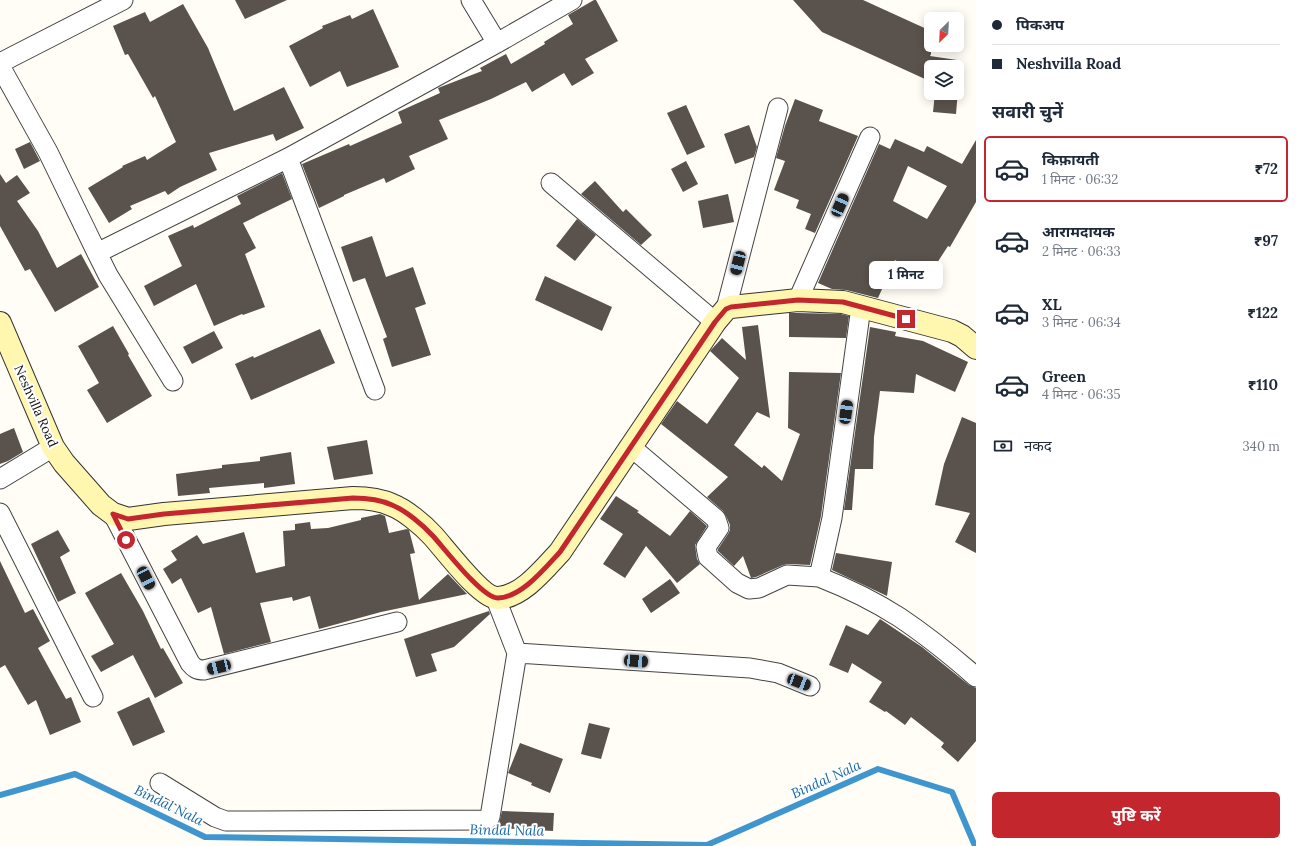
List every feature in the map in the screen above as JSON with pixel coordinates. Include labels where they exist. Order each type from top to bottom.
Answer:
[{"type":"street","points":[[0,63],[123,0]]},
{"type":"street","points":[[471,0],[497,43]]},
{"type":"street","points":[[96,253],[288,158],[572,0]]},
{"type":"street","points":[[0,66],[48,152],[108,275],[173,380]]},
{"type":"street","points":[[720,316],[778,108]]},
{"type":"street","points":[[798,300],[870,137]]},
{"type":"street","points":[[288,158],[375,390]]},
{"type":"street","points":[[551,183],[720,316]]},
{"type":"street","points":[[160,783],[215,817],[226,821],[486,820],[490,817],[517,653],[496,599],[513,595],[532,581],[560,552],[720,316],[731,307],[798,300],[843,302],[952,331],[962,336],[976,348]]},
{"type":"street","points":[[819,577],[832,518],[861,307]]},
{"type":"street","name":"Neshvilla Road","points":[[0,324],[53,447],[64,463],[101,505],[113,514],[128,519],[164,514],[353,498],[374,499],[393,505],[432,534],[477,586],[486,594],[496,599]]},
{"type":"street","points":[[0,479],[53,447]]},
{"type":"street","points":[[631,447],[716,519],[719,528],[706,547],[708,557],[738,583],[749,589],[759,588],[787,575],[819,577],[847,588],[899,617],[976,677]]},
{"type":"street","points":[[0,513],[93,697]]},
{"type":"street","points":[[113,514],[190,663],[194,668],[199,670],[397,622]]},
{"type":"street","points":[[517,653],[750,668],[778,673],[810,686]]},
{"type":"building","points":[[235,0],[287,0],[245,19]]},
{"type":"building","points":[[596,0],[618,41],[585,59],[594,73],[572,86],[564,73],[532,92],[526,82],[491,99],[439,120],[448,139],[409,156],[415,169],[386,183],[384,178],[344,195],[319,208],[302,164],[349,144],[350,146],[402,123],[398,112],[440,93],[438,88],[482,71],[480,68],[506,54],[511,64],[545,44],[544,42],[573,24],[568,15]]},
{"type":"building","points":[[793,0],[863,0],[924,28],[924,52],[931,52],[930,56],[957,60],[924,60],[924,79],[822,32]]},
{"type":"building","points":[[183,4],[208,48],[234,111],[284,87],[304,128],[276,141],[273,134],[209,153],[217,170],[180,187],[168,195],[165,191],[130,206],[132,209],[109,223],[88,188],[123,167],[122,166],[145,156],[147,160],[176,142],[155,96],[153,98],[128,54],[125,55],[113,26],[145,12],[150,22]]},
{"type":"building","points":[[373,9],[399,67],[347,87],[340,71],[310,87],[289,46],[323,28],[322,26],[350,15],[352,19]]},
{"type":"building","points":[[795,99],[823,110],[819,121],[858,136],[815,233],[805,229],[811,214],[796,208],[799,200],[774,190],[785,161],[776,158],[785,126]]},
{"type":"building","points":[[934,100],[957,100],[956,114],[933,112]]},
{"type":"building","points":[[686,105],[705,147],[687,155],[667,113]]},
{"type":"building","points":[[749,125],[757,147],[754,157],[735,164],[724,134]]},
{"type":"building","points":[[895,139],[924,152],[927,146],[962,164],[976,140],[976,202],[950,247],[948,246],[926,280],[895,260],[878,298],[846,290],[832,289],[818,283],[879,144],[890,149]],"holes":[[[908,166],[947,186],[927,219],[893,201]]]},
{"type":"building","points":[[30,142],[40,161],[24,169],[15,149]]},
{"type":"building","points":[[686,161],[698,184],[683,192],[671,169]]},
{"type":"building","points":[[282,173],[292,199],[243,223],[256,248],[245,254],[265,307],[243,315],[242,314],[214,326],[196,284],[154,306],[144,286],[182,266],[168,236],[193,225],[194,228],[241,204],[237,196]]},
{"type":"building","points":[[0,174],[6,183],[17,175],[30,193],[17,201],[38,231],[57,268],[81,254],[99,287],[55,312],[30,269],[25,271],[0,226]]},
{"type":"building","points":[[595,181],[623,212],[626,209],[652,235],[641,245],[581,194]]},
{"type":"building","points":[[728,194],[734,222],[703,228],[698,201]]},
{"type":"building","points":[[577,219],[596,235],[575,261],[556,246]]},
{"type":"building","points":[[372,236],[386,277],[413,267],[426,304],[415,308],[431,355],[392,367],[383,339],[387,337],[365,278],[353,282],[341,247]]},
{"type":"building","points":[[545,276],[612,307],[602,331],[535,300]]},
{"type":"building","points":[[789,313],[841,314],[849,316],[846,338],[789,337]]},
{"type":"building","points":[[758,325],[770,418],[757,412],[734,445],[762,468],[764,465],[782,481],[800,434],[788,428],[789,372],[841,373],[821,516],[810,565],[783,565],[751,578],[743,556],[734,566],[718,551],[730,530],[730,525],[723,511],[707,497],[728,477],[661,424],[677,401],[707,424],[739,378],[710,351],[722,338],[746,360],[742,327]]},
{"type":"building","points":[[113,326],[152,396],[107,423],[87,390],[99,383],[78,346]]},
{"type":"building","points":[[870,327],[896,332],[895,336],[923,341],[968,362],[955,392],[916,374],[914,393],[880,391],[874,437],[873,469],[855,469],[852,510],[844,510]]},
{"type":"building","points":[[320,329],[335,363],[251,400],[235,364],[253,356],[254,358]]},
{"type":"building","points":[[214,331],[223,348],[192,364],[183,347]]},
{"type":"building","points":[[962,417],[976,423],[976,553],[955,542],[970,513],[935,505],[944,464]]},
{"type":"building","points":[[14,428],[23,452],[0,464],[0,434]]},
{"type":"building","points":[[367,440],[373,474],[334,480],[327,447]]},
{"type":"building","points":[[291,452],[295,484],[264,488],[264,483],[209,488],[210,493],[178,496],[176,474],[222,468],[222,465],[260,461],[260,457]]},
{"type":"building","points":[[616,496],[639,511],[637,512],[670,536],[690,511],[707,526],[695,545],[697,559],[700,564],[677,583],[646,546],[625,578],[603,564],[623,534],[600,519]]},
{"type":"building","points":[[380,514],[385,516],[389,533],[407,529],[409,530],[415,553],[410,554],[419,600],[448,574],[467,594],[381,612],[319,629],[310,596],[293,601],[292,597],[260,603],[271,642],[224,654],[211,607],[198,613],[181,578],[172,584],[163,569],[177,560],[171,551],[197,535],[203,544],[244,532],[256,573],[285,566],[283,531],[295,530],[295,524],[310,522],[311,529],[328,528]]},
{"type":"building","points":[[58,530],[70,551],[60,557],[76,593],[58,602],[31,544]]},
{"type":"building","points":[[836,553],[892,562],[887,596],[832,570]]},
{"type":"building","points":[[0,561],[25,613],[33,609],[50,641],[38,648],[66,699],[71,697],[81,722],[50,735],[36,700],[28,705],[5,665],[0,668]]},
{"type":"building","points":[[121,573],[143,611],[161,649],[163,648],[183,683],[155,698],[133,655],[101,672],[91,656],[114,644],[85,593]]},
{"type":"building","points":[[670,579],[680,593],[651,613],[642,599]]},
{"type":"building","points":[[489,611],[490,614],[454,647],[431,654],[437,671],[416,677],[404,639]]},
{"type":"building","points":[[880,619],[922,647],[969,685],[976,688],[976,741],[958,762],[941,747],[944,743],[911,717],[905,725],[886,711],[885,712],[869,702],[882,682],[852,663],[848,673],[829,665],[846,625],[868,635]]},
{"type":"building","points":[[149,697],[165,732],[133,746],[117,712]]},
{"type":"building","points":[[589,723],[610,728],[601,759],[581,754]]},
{"type":"building","points":[[520,743],[563,759],[550,793],[531,785],[532,783],[508,773]]},
{"type":"building","points":[[502,811],[554,813],[553,831],[498,828]]},
{"type":"waterway","name":"Bindal Nala","points":[[0,795],[75,774],[205,837],[707,845],[878,769],[952,792],[975,846]]},
{"type":"route","points":[[126,540],[113,514],[128,519],[164,514],[353,498],[374,499],[393,505],[432,534],[477,586],[486,594],[496,599],[513,595],[532,581],[560,552],[715,322],[726,309],[731,307],[798,300],[843,302],[906,319]]}]
